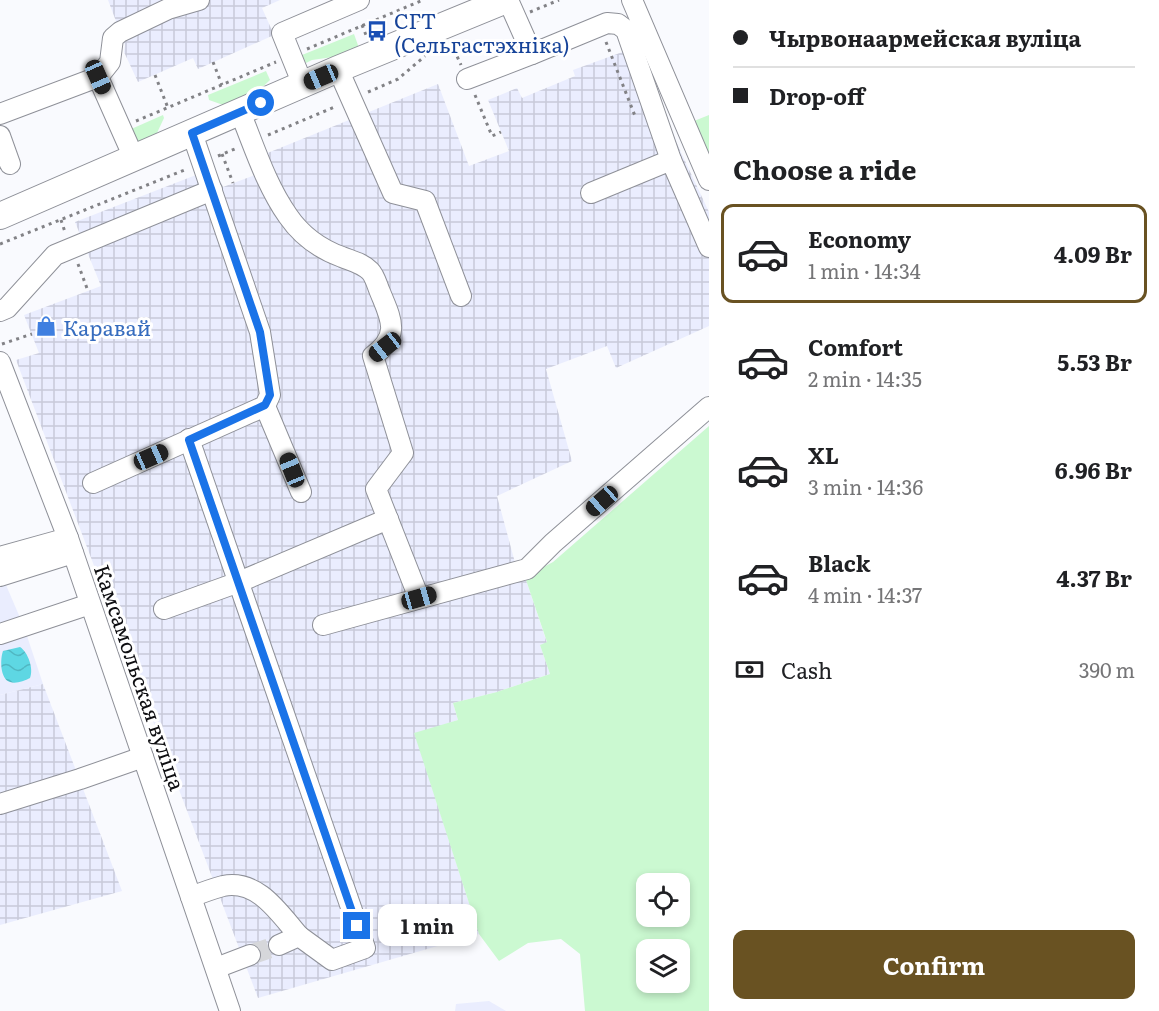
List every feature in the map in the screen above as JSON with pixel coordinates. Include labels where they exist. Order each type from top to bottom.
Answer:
[{"type":"main road","points":[[0,216],[338,69],[510,6]]},
{"type":"street","points":[[0,114],[98,77],[110,62],[113,38],[120,32],[168,9],[199,0]]},
{"type":"street","points":[[303,85],[282,33],[359,0]]},
{"type":"street","points":[[632,0],[709,180]]},
{"type":"street","points":[[510,6],[532,54]]},
{"type":"street","points":[[467,79],[607,23],[618,24],[626,30],[671,160],[709,248]]},
{"type":"street","points":[[338,69],[393,193],[425,201],[461,296]]},
{"type":"street","points":[[98,77],[134,158]]},
{"type":"street","points":[[240,112],[256,158],[288,216],[312,242],[341,257],[358,262],[372,272],[392,320],[392,334],[385,347],[373,356],[403,453],[376,489],[419,598]]},
{"type":"street","points":[[93,483],[265,405],[270,395],[260,332],[192,133]]},
{"type":"street","points":[[0,136],[10,164]]},
{"type":"street","points":[[591,192],[671,160]]},
{"type":"street","points":[[0,311],[7,308],[55,255],[212,190]]},
{"type":"street","name":"Камсамольская вуліца","points":[[0,362],[70,546],[230,1011]]},
{"type":"street","points":[[265,405],[301,492]]},
{"type":"street","points":[[323,626],[527,569],[553,543],[709,407]]},
{"type":"street","points":[[189,440],[365,948],[332,960],[299,936],[262,894],[241,886],[225,886],[191,897]]},
{"type":"street","points":[[164,609],[239,582],[388,519]]},
{"type":"street","points":[[0,557],[70,546]]},
{"type":"street","points":[[0,576],[70,546]]},
{"type":"street","points":[[0,634],[90,604]]},
{"type":"street","points":[[0,804],[143,756]]},
{"type":"street","points":[[279,945],[299,936]]},
{"type":"street","points":[[216,968],[250,955]]},
{"type":"path","points":[[120,128],[423,0]]},
{"type":"path","points":[[510,6],[559,0]]},
{"type":"path","points":[[392,13],[394,18]]},
{"type":"path","points":[[362,25],[366,35],[377,31]]},
{"type":"path","points":[[599,26],[639,126]]},
{"type":"path","points":[[443,48],[452,45]]},
{"type":"path","points":[[0,244],[352,100],[398,79],[425,56],[434,52]]},
{"type":"path","points":[[213,62],[222,85]]},
{"type":"path","points":[[155,75],[168,108]]},
{"type":"path","points":[[222,154],[233,183]]},
{"type":"path","points":[[1,344],[32,334]]},
{"type":"shaded area","points":[[108,0],[280,0],[262,8],[274,35],[198,69],[193,58],[138,82],[124,52],[125,45]]},
{"type":"shaded area","points":[[639,46],[678,146],[709,212],[709,326],[616,368],[607,346],[546,369],[572,461],[497,496],[517,570],[525,577],[547,643],[540,645],[550,674],[497,692],[453,703],[458,720],[415,734],[479,934],[258,998],[16,360],[39,353],[24,315],[101,286],[75,222],[214,168],[223,187],[255,175],[250,160],[438,84],[469,166],[509,151],[488,100],[517,88],[522,98],[575,76],[573,70]]},
{"type":"shaded area","points":[[0,571],[24,627],[43,684],[0,695]]},
{"type":"shaded area","points":[[43,684],[122,891],[0,925],[0,695]]},
{"type":"shaded area","points":[[489,1001],[506,1011],[455,1011],[456,1004]]},
{"type":"green space","points":[[354,34],[359,48],[340,56],[306,63],[302,55]]},
{"type":"green space","points":[[266,71],[270,80],[253,96],[226,106],[209,100],[208,95]]},
{"type":"green space","points":[[163,115],[164,118],[156,135],[135,141],[129,130]]},
{"type":"green space","points":[[709,115],[709,153],[694,121]]},
{"type":"green space","points":[[709,426],[709,1011],[585,1011],[580,954],[561,939],[528,943],[499,961],[479,934],[414,733],[458,720],[453,703],[497,692],[550,674],[540,645],[547,642],[525,577],[553,562]]},
{"type":"water","points":[[20,647],[26,653],[29,661],[30,678],[10,682],[3,673],[1,659],[3,651]]},
{"type":"tunnel","points":[[250,955],[279,945]]},
{"type":"place","name":"СГТ (Сельгастэхніка)","points":[[377,31]]},
{"type":"place","name":"Каравай","points":[[46,326]]},
{"type":"route","points":[[261,103],[192,133],[260,332],[270,395],[265,405],[189,440],[357,926]]}]
